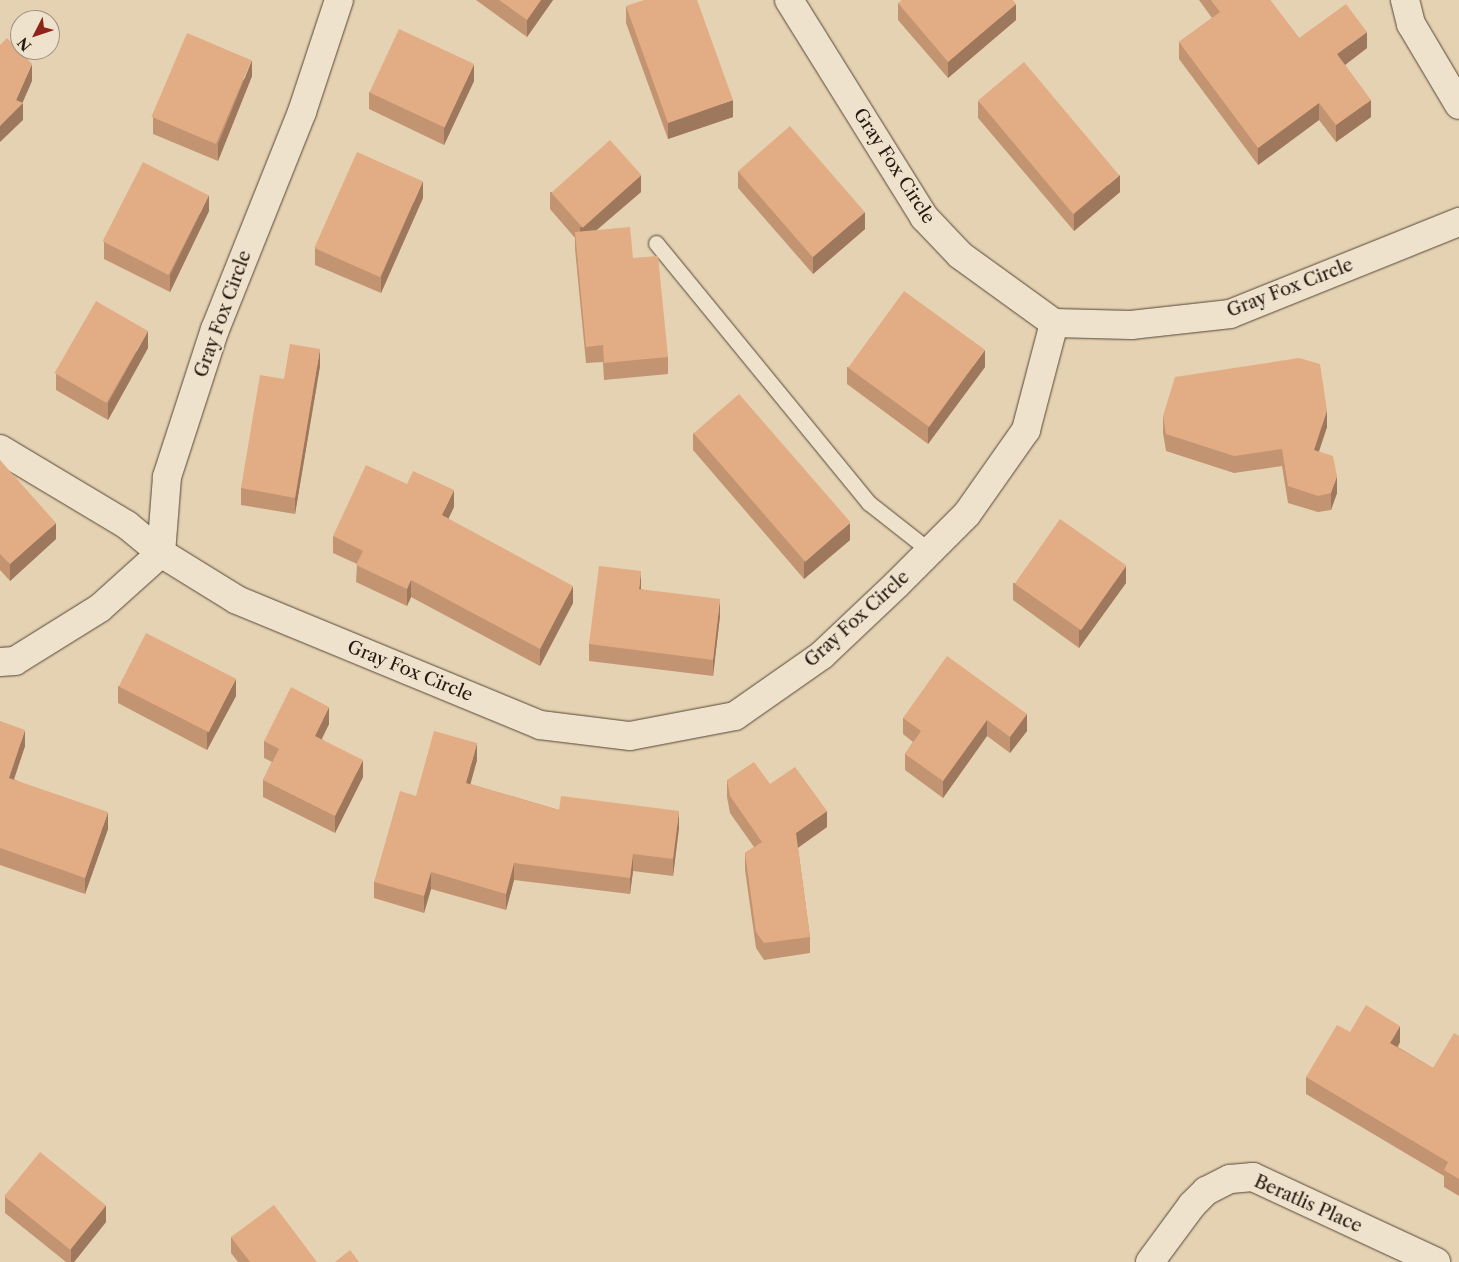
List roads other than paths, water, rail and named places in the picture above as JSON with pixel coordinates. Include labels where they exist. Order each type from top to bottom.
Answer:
[{"type":"street","name":"Gray Fox Circle","points":[[339,0],[302,112],[215,329],[167,477],[161,553],[237,600],[540,725],[630,736],[735,716],[822,654],[968,514],[1026,430],[1054,323]]},
{"type":"street","name":"Gray Fox Circle","points":[[789,0],[924,217],[960,256],[1054,323],[1131,325],[1230,314],[1459,222]]},
{"type":"street","points":[[1405,0],[1411,24],[1459,105]]},
{"type":"street","points":[[0,449],[127,525],[161,553],[100,608],[15,661],[0,662]]},
{"type":"street","name":"Beratlis Place","points":[[1150,1262],[1192,1205],[1206,1191],[1230,1179],[1253,1177],[1436,1262]]},
{"type":"lane","points":[[656,243],[869,503],[930,551]]}]
